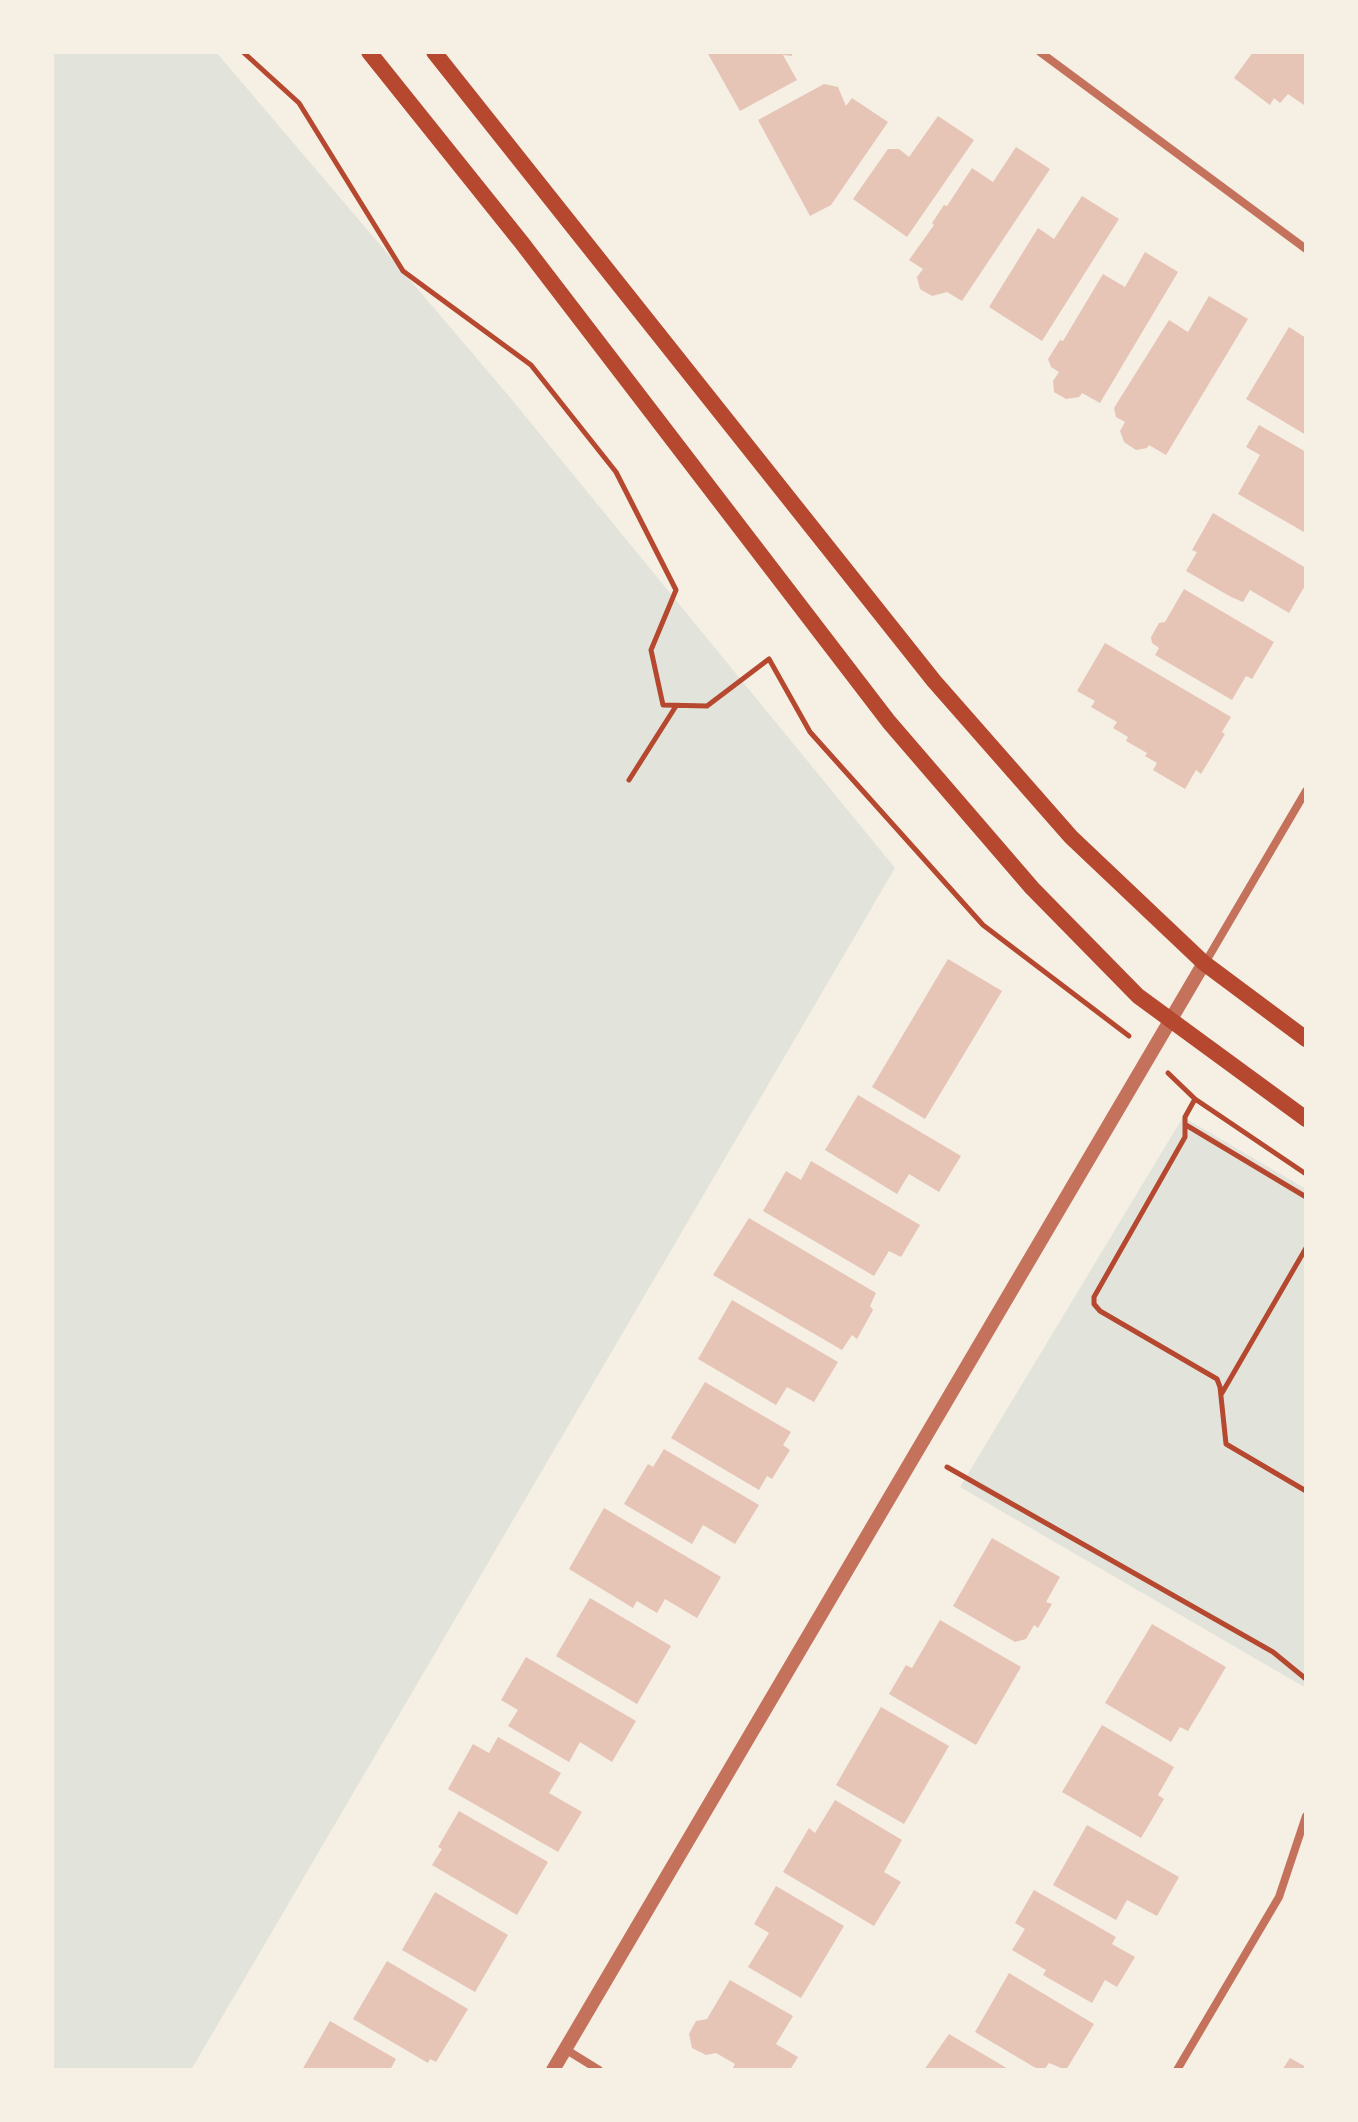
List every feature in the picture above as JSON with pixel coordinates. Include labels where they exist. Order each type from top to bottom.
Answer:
[{"type":"main road","points":[[369,52],[522,243],[889,722],[1032,888],[1138,996],[1306,1119]]},
{"type":"main road","points":[[434,52],[934,681],[1071,837],[1204,963],[1306,1039]]},
{"type":"street","points":[[1040,52],[1306,249]]},
{"type":"street","points":[[553,2070],[1306,791]]},
{"type":"street","points":[[1177,2070],[1279,1897],[1306,1816]]},
{"type":"street","points":[[565,2049],[599,2070]]},
{"type":"path","points":[[243,52],[299,103],[403,271],[531,365],[616,472],[676,590],[651,650],[663,705],[707,706],[769,659],[810,732],[983,925],[1123,1029]]},
{"type":"path","points":[[629,780],[677,705]]},
{"type":"path","points":[[1306,1174],[1195,1099],[1185,1117],[1185,1137],[1094,1297],[1094,1304],[1100,1311],[1217,1379],[1226,1444],[1306,1491]]},
{"type":"path","points":[[1185,1124],[1306,1197]]},
{"type":"path","points":[[1220,1395],[1306,1248]]},
{"type":"path","points":[[947,1467],[1273,1652],[1306,1679]]},
{"type":"shaded area","points":[[52,52],[216,52],[508,395],[895,868],[191,2070],[52,2070]]},
{"type":"shaded area","points":[[1183,1117],[1306,1189],[1306,1688],[960,1487]]},
{"type":"building","points":[[707,52],[792,52],[792,56],[783,55],[797,80],[740,111]]},
{"type":"building","points":[[1253,52],[1306,52],[1304,105],[1288,94],[1280,103],[1274,98],[1270,105],[1234,78]]},
{"type":"building","points":[[824,84],[838,87],[846,106],[852,98],[888,122],[831,205],[810,216],[758,120]]},
{"type":"building","points":[[938,116],[974,140],[907,237],[853,199],[888,149],[899,149],[909,157]]},
{"type":"building","points":[[1016,147],[1050,169],[962,301],[947,292],[932,296],[920,289],[917,277],[923,269],[909,260],[944,205],[947,206],[972,168],[993,182]]},
{"type":"building","points":[[1082,196],[1119,219],[1042,341],[989,307],[1038,228],[1054,239]]},
{"type":"building","points":[[1145,252],[1178,272],[1100,403],[1082,393],[1079,397],[1066,399],[1054,392],[1053,381],[1059,372],[1051,367],[1048,359],[1060,340],[1063,341],[1103,274],[1125,287]]},
{"type":"building","points":[[1209,296],[1248,319],[1166,455],[1149,445],[1136,450],[1124,442],[1120,431],[1125,422],[1116,417],[1114,408],[1169,320],[1188,332]]},
{"type":"building","points":[[1289,327],[1306,338],[1306,435],[1246,399]]},
{"type":"building","points":[[1259,425],[1306,452],[1304,532],[1238,494],[1260,455],[1246,447]]},
{"type":"building","points":[[1213,513],[1306,568],[1306,584],[1289,613],[1250,590],[1243,602],[1186,571],[1197,552],[1192,550]]},
{"type":"building","points":[[1184,589],[1274,642],[1252,679],[1246,676],[1232,700],[1155,655],[1159,648],[1152,643],[1151,637],[1159,623],[1165,622]]},
{"type":"building","points":[[1105,643],[1231,717],[1222,732],[1225,734],[1201,774],[1196,770],[1185,789],[1153,770],[1157,763],[1113,728],[1117,722],[1091,707],[1095,701],[1077,691]]},
{"type":"building","points":[[948,959],[1002,991],[925,1119],[872,1087]]},
{"type":"building","points":[[858,1095],[961,1156],[939,1192],[909,1174],[897,1194],[825,1150]]},
{"type":"building","points":[[811,1161],[920,1225],[901,1257],[889,1251],[874,1276],[763,1211],[786,1171],[801,1180]]},
{"type":"building","points":[[749,1218],[876,1293],[870,1306],[873,1310],[857,1339],[852,1335],[842,1350],[713,1275]]},
{"type":"building","points":[[732,1300],[838,1362],[814,1402],[787,1387],[776,1405],[698,1359]]},
{"type":"building","points":[[705,1382],[791,1432],[783,1445],[790,1450],[772,1479],[767,1476],[759,1490],[671,1438]]},
{"type":"building","points":[[664,1449],[759,1505],[735,1544],[703,1525],[692,1544],[624,1504],[648,1464],[653,1467]]},
{"type":"building","points":[[604,1508],[721,1577],[697,1618],[665,1599],[657,1613],[637,1601],[633,1608],[569,1569]]},
{"type":"building","points":[[992,1538],[1060,1577],[1046,1602],[1052,1604],[1038,1628],[1034,1625],[1026,1639],[1015,1642],[953,1606]]},
{"type":"building","points":[[590,1598],[671,1646],[637,1704],[556,1656]]},
{"type":"building","points":[[940,1620],[1021,1667],[976,1745],[889,1694],[906,1665],[912,1668]]},
{"type":"building","points":[[1152,1624],[1226,1667],[1188,1731],[1180,1727],[1171,1742],[1105,1703]]},
{"type":"building","points":[[526,1657],[636,1721],[612,1762],[580,1742],[569,1762],[508,1726],[518,1710],[501,1700]]},
{"type":"building","points":[[881,1707],[949,1746],[904,1824],[836,1785]]},
{"type":"building","points":[[1102,1725],[1174,1767],[1158,1795],[1164,1799],[1141,1838],[1062,1792]]},
{"type":"building","points":[[498,1737],[561,1773],[549,1793],[582,1812],[558,1852],[448,1789],[473,1744],[489,1753]]},
{"type":"building","points":[[835,1800],[902,1840],[884,1872],[901,1882],[874,1926],[783,1872],[809,1828],[815,1833]]},
{"type":"building","points":[[459,1811],[548,1862],[517,1915],[432,1865],[442,1849],[438,1847]]},
{"type":"building","points":[[1087,1825],[1179,1877],[1157,1916],[1127,1900],[1116,1920],[1053,1885]]},
{"type":"building","points":[[776,1886],[844,1926],[801,1998],[748,1967],[769,1933],[754,1924]]},
{"type":"building","points":[[1034,1890],[1116,1937],[1112,1944],[1135,1957],[1117,1987],[1105,1980],[1092,2003],[1043,1975],[1046,1970],[1012,1950],[1025,1929],[1015,1923]]},
{"type":"building","points":[[435,1892],[508,1935],[475,1992],[402,1950]]},
{"type":"building","points":[[387,1961],[468,2009],[436,2062],[430,2059],[428,2063],[353,2019]]},
{"type":"building","points":[[1009,1973],[1094,2024],[1066,2070],[1049,2063],[1044,2070],[1039,2070],[975,2032]]},
{"type":"building","points":[[730,1980],[793,2016],[776,2044],[798,2057],[790,2070],[732,2070],[735,2064],[716,2053],[706,2055],[692,2048],[689,2034],[696,2021],[707,2019]]},
{"type":"building","points":[[330,2021],[396,2059],[390,2070],[302,2070]]},
{"type":"building","points":[[949,2034],[1010,2070],[924,2070]]},
{"type":"building","points":[[1290,2058],[1306,2067],[1306,2070],[1282,2070]]}]
